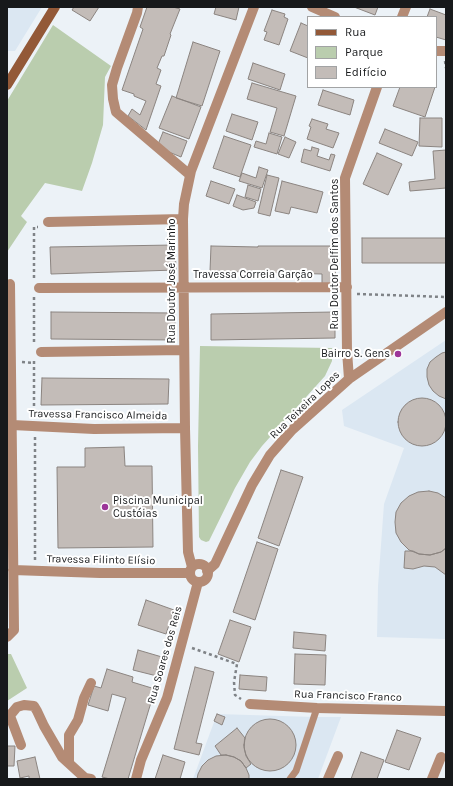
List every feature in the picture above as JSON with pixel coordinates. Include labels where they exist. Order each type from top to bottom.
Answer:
[{"type":"street","points":[[8,83],[55,7]]},
{"type":"street","points":[[138,7],[112,84],[112,99],[116,112],[190,175]]},
{"type":"street","name":"Rua Doutor José Marinho","points":[[191,570],[188,552],[185,428],[184,204],[190,175],[254,7]]},
{"type":"street","points":[[312,7],[333,16]]},
{"type":"street","name":"Rua Doutor Delfim dos Santos","points":[[350,379],[347,351],[345,178],[377,88]]},
{"type":"street","points":[[48,222],[183,219]]},
{"type":"street","points":[[10,284],[9,360],[12,425],[10,500],[13,570],[10,634]]},
{"type":"street","name":"Travessa Correia Garção","points":[[36,287],[184,287],[347,290]]},
{"type":"street","name":"Rua Teixeira Lopes","points":[[207,571],[215,564],[252,485],[270,455],[292,430],[350,379],[446,312]]},
{"type":"street","points":[[37,351],[184,350]]},
{"type":"street","name":"Travessa Francisco Almeida","points":[[12,425],[94,429],[185,428]]},
{"type":"street","points":[[195,565],[204,566],[207,571],[206,579],[201,582],[191,578],[191,570],[195,565]]},
{"type":"street","name":"Travessa Filinto Elísio","points":[[13,570],[100,573],[191,570]]},
{"type":"street","name":"Rua Soares dos Reis","points":[[136,779],[141,760],[167,698],[198,582]]},
{"type":"street","points":[[68,763],[69,735],[78,720],[84,698],[92,683]]},
{"type":"street","name":"Rua Francisco Franco","points":[[250,704],[317,708],[446,711]]},
{"type":"street","points":[[21,745],[8,717],[17,707],[24,705],[34,706],[62,757],[85,778],[91,779]]},
{"type":"street","points":[[328,779],[338,756]]},
{"type":"street","points":[[432,779],[441,757]]},
{"type":"lane","points":[[290,779],[296,771],[317,708]]},
{"type":"path","points":[[35,571],[34,427],[37,351],[34,227],[48,228],[48,222]]},
{"type":"path","points":[[347,290],[446,297]]},
{"type":"path","points":[[181,644],[237,664],[234,682],[235,695],[250,704]]},
{"type":"shaded area","points":[[7,7],[42,7],[15,51],[7,51]]},
{"type":"shaded area","points":[[446,340],[446,639],[377,637],[378,586],[384,504],[404,448],[344,426],[342,410]]},
{"type":"shaded area","points":[[217,714],[341,717],[318,779],[193,779]]},
{"type":"green space","points":[[53,25],[111,66],[105,77],[103,125],[82,191],[45,183],[21,216],[27,222],[7,252],[7,101]]},
{"type":"green space","points":[[200,346],[332,348],[332,361],[325,376],[262,446],[250,462],[235,488],[209,541],[206,542],[201,540],[199,537],[198,446]]},
{"type":"green space","points":[[7,654],[11,654],[27,688],[7,701]]},
{"type":"building","points":[[74,7],[99,7],[90,21],[72,10]]},
{"type":"building","points":[[147,7],[173,7],[180,9],[170,34],[171,35],[164,56],[162,56],[157,68],[161,70],[156,84],[161,86],[146,130],[128,116],[132,109],[140,115],[146,101],[134,96],[134,94],[122,90],[143,29],[140,27]]},
{"type":"building","points":[[216,7],[239,7],[236,20],[214,14]]},
{"type":"building","points":[[354,7],[378,7],[375,15]]},
{"type":"building","points":[[430,9],[446,15],[446,40],[437,37],[437,16],[427,16]]},
{"type":"building","points":[[272,10],[285,14],[284,17],[288,19],[279,45],[264,40],[267,32],[264,31]]},
{"type":"building","points":[[301,23],[307,26],[307,58],[290,51]]},
{"type":"building","points":[[193,42],[220,51],[202,106],[176,98]]},
{"type":"building","points":[[253,63],[285,74],[280,90],[248,79]]},
{"type":"building","points":[[252,83],[296,96],[284,136],[270,132],[277,108],[247,99]]},
{"type":"building","points":[[400,88],[435,88],[425,117],[393,106]]},
{"type":"building","points":[[323,90],[354,100],[350,115],[318,105]]},
{"type":"building","points":[[172,96],[201,107],[189,139],[159,128]]},
{"type":"building","points":[[232,114],[258,122],[252,140],[226,131]]},
{"type":"building","points":[[420,118],[442,118],[442,147],[419,146]]},
{"type":"building","points":[[312,119],[328,124],[326,129],[339,133],[333,148],[307,139],[311,127],[309,126]]},
{"type":"building","points":[[385,129],[418,142],[412,156],[379,143]]},
{"type":"building","points":[[163,132],[187,141],[181,157],[157,147]]},
{"type":"building","points":[[269,133],[282,137],[277,154],[254,147],[256,141],[266,144]]},
{"type":"building","points":[[224,136],[251,145],[240,177],[213,168]]},
{"type":"building","points":[[285,137],[296,142],[289,158],[278,154]]},
{"type":"building","points":[[312,147],[319,149],[317,156],[329,160],[331,154],[335,155],[330,171],[301,162],[304,149],[311,151]]},
{"type":"building","points":[[446,150],[446,188],[410,191],[409,182],[435,179],[433,151]]},
{"type":"building","points":[[377,153],[402,164],[388,195],[363,184]]},
{"type":"building","points":[[259,167],[268,170],[262,188],[239,181],[242,173],[256,178]]},
{"type":"building","points":[[267,175],[279,178],[270,216],[258,213]]},
{"type":"building","points":[[211,181],[235,189],[229,204],[206,196]]},
{"type":"building","points":[[282,181],[323,192],[317,213],[291,207],[289,214],[275,211]]},
{"type":"building","points":[[248,185],[261,189],[258,201],[245,197]]},
{"type":"building","points":[[237,195],[256,202],[254,208],[243,210],[233,206]]},
{"type":"building","points":[[362,238],[446,238],[446,263],[362,263]]},
{"type":"building","points":[[175,245],[176,270],[51,274],[50,247]]},
{"type":"building","points":[[211,246],[336,246],[335,284],[322,284],[322,274],[210,271]]},
{"type":"building","points":[[51,312],[175,313],[175,340],[51,339]]},
{"type":"building","points":[[335,312],[335,338],[211,340],[211,314]]},
{"type":"building","points":[[446,352],[446,399],[439,396],[429,385],[427,369],[430,362],[442,353]]},
{"type":"building","points":[[42,378],[169,379],[168,404],[41,405]]},
{"type":"building","points":[[422,398],[431,400],[439,405],[444,413],[446,422],[444,431],[439,439],[431,444],[422,446],[413,444],[405,439],[400,431],[398,422],[400,413],[405,405],[413,400]]},
{"type":"building","name":"Piscina Municipal Custóias","points":[[124,447],[125,466],[152,466],[153,547],[58,548],[57,467],[85,467],[85,448]]},
{"type":"building","points":[[281,470],[303,477],[279,546],[258,538]]},
{"type":"building","points":[[429,491],[438,493],[446,498],[446,548],[441,552],[430,555],[419,554],[409,550],[401,542],[396,533],[395,522],[396,512],[401,503],[409,496],[418,492]]},
{"type":"building","points":[[257,542],[278,549],[255,620],[233,612]]},
{"type":"building","points":[[445,549],[446,575],[435,567],[424,566],[413,569],[404,568],[405,551],[413,551],[419,554],[430,555],[441,552]]},
{"type":"building","points":[[146,600],[174,610],[166,634],[138,625]]},
{"type":"building","points":[[230,620],[251,627],[239,662],[218,654]]},
{"type":"building","points":[[294,632],[326,635],[325,651],[293,648]]},
{"type":"building","points":[[138,650],[162,657],[157,676],[133,670]]},
{"type":"building","points":[[295,654],[326,655],[325,685],[294,684]]},
{"type":"building","points":[[195,667],[214,672],[196,743],[202,744],[199,755],[174,749]]},
{"type":"building","points":[[107,669],[133,677],[132,682],[155,689],[128,779],[110,779],[102,777],[126,698],[112,694],[108,711],[88,705],[94,686],[101,688]]},
{"type":"building","points":[[240,675],[267,677],[266,691],[239,689]]},
{"type":"building","points":[[217,714],[225,717],[222,725],[214,721]]},
{"type":"building","points":[[265,719],[275,719],[285,723],[292,730],[296,740],[296,750],[292,760],[285,767],[275,771],[265,771],[255,767],[248,760],[244,750],[244,740],[248,730],[255,723]]},
{"type":"building","points":[[237,728],[245,738],[244,747],[246,756],[251,764],[246,768],[241,761],[234,757],[221,755],[215,746]]},
{"type":"building","points":[[397,730],[421,738],[409,770],[385,762]]},
{"type":"building","points":[[7,746],[15,746],[14,766],[7,766]]},
{"type":"building","points":[[361,752],[384,760],[377,779],[351,779]]},
{"type":"building","points":[[163,755],[185,762],[180,779],[155,779]]},
{"type":"building","points":[[226,755],[241,761],[246,768],[249,779],[197,779],[202,766],[208,760],[216,756]]},
{"type":"building","points":[[35,757],[40,779],[29,779],[29,776],[20,778],[17,761]]},
{"type":"place","name":"Bairro S. Gens","points":[[398,354]]},
{"type":"place","name":"Piscina Municipal Custóias","points":[[105,507]]}]
